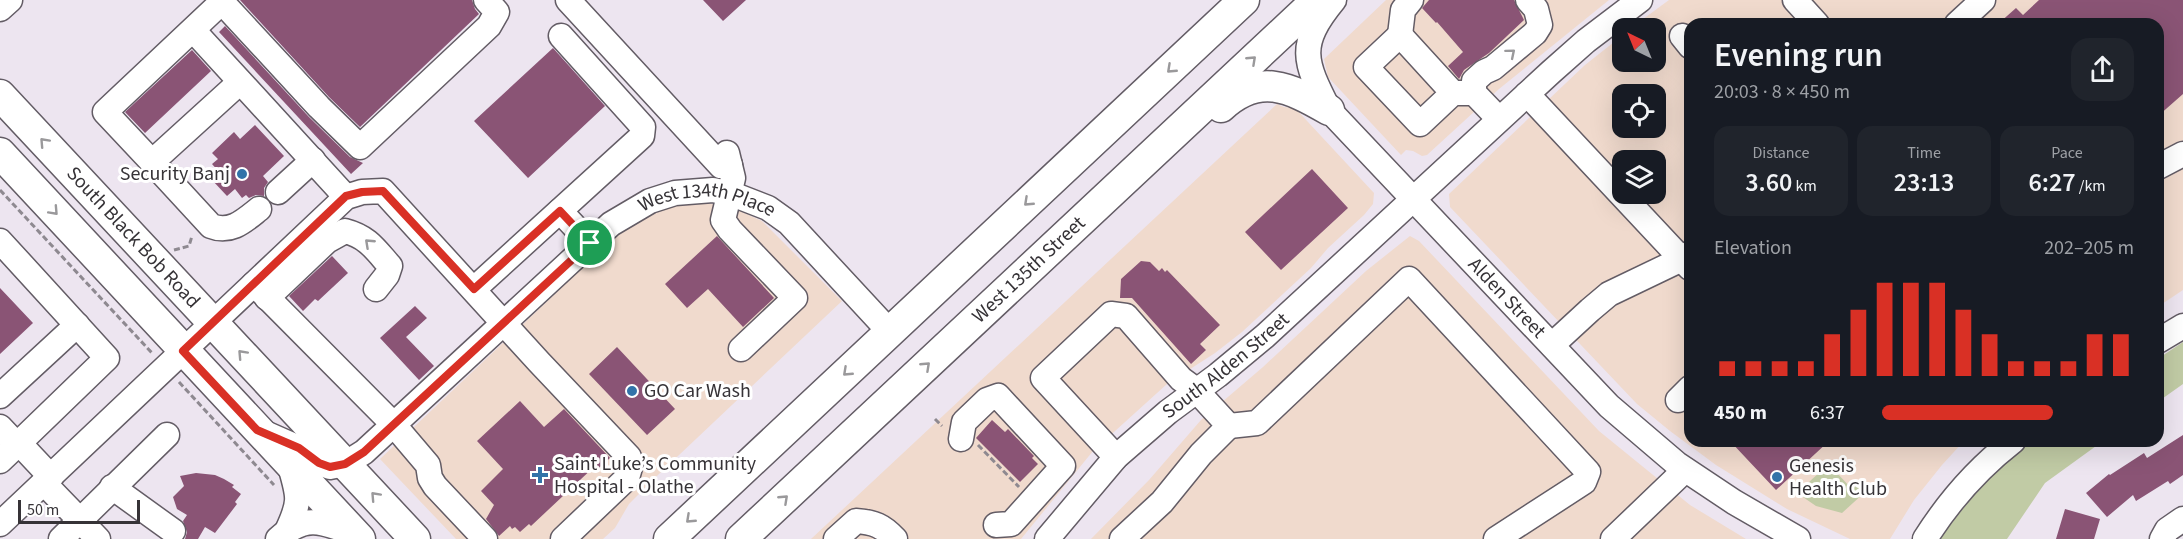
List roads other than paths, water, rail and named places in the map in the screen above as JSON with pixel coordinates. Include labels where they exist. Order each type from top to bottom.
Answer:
[{"type":"main road","points":[[669,539],[1244,0]]},
{"type":"main road","name":"West 135th Street","points":[[741,539],[1317,0]]},
{"type":"main road","points":[[1015,283],[1029,285],[1223,105],[1243,90],[1265,85],[1277,87],[1305,97],[1329,110]]},
{"type":"main road","name":"South Black Bob Road","points":[[0,95],[415,539]]},
{"type":"main road","name":"South Black Bob Road","points":[[0,153],[257,430],[285,478],[358,536]]},
{"type":"street","points":[[0,9],[10,0]]},
{"type":"street","points":[[259,209],[241,223],[229,228],[203,227],[152,162],[105,112],[224,1],[319,107],[360,147],[489,26],[497,12],[486,0]]},
{"type":"street","points":[[568,0],[721,166],[728,159],[733,178],[723,220],[795,298],[741,349]]},
{"type":"street","name":"Alden Street","points":[[1334,0],[1318,20],[1308,41],[1307,60],[1316,86],[1329,110],[1609,406],[1685,470],[1798,539]]},
{"type":"street","points":[[1412,0],[1403,10],[1400,35],[1366,67],[1420,124],[1463,93],[1484,72],[1493,68],[1535,33],[1540,26],[1536,9],[1528,0]]},
{"type":"street","name":"South Alden Street","points":[[1047,539],[1116,457],[1265,336],[1586,41],[1640,0]]},
{"type":"street","points":[[1795,0],[1812,18]]},
{"type":"street","points":[[1964,18],[1983,0]]},
{"type":"street","points":[[193,30],[346,196]]},
{"type":"street","points":[[1400,35],[1463,93],[1499,119]]},
{"type":"street","points":[[474,289],[642,136],[643,127],[561,36]]},
{"type":"street","points":[[152,162],[240,82]]},
{"type":"street","points":[[1527,94],[1684,256]]},
{"type":"street","points":[[2164,164],[2183,154]]},
{"type":"street","points":[[278,192],[313,160]]},
{"type":"street","name":"West 134th Place","points":[[345,464],[364,452],[394,425],[611,224],[650,201],[675,193],[713,190],[729,193],[768,208],[789,222],[890,332]]},
{"type":"street","points":[[260,291],[346,196],[362,192],[383,191],[629,457],[631,464],[627,478],[563,539]]},
{"type":"street","points":[[560,211],[590,243]]},
{"type":"street","points":[[0,524],[213,323],[327,241],[345,231],[360,235],[375,249],[390,266],[387,275],[376,289]]},
{"type":"street","points":[[0,241],[107,358],[12,450]]},
{"type":"street","points":[[1552,345],[1609,294],[1684,262]]},
{"type":"street","points":[[1122,539],[1161,502],[1201,454],[1229,426],[1257,423],[1409,279],[1588,472],[1584,482],[1496,539]]},
{"type":"street","points":[[260,291],[394,425],[428,465],[430,478],[435,486],[486,539]]},
{"type":"street","points":[[1116,457],[1043,378],[1111,314],[1126,316],[1181,379],[1196,390],[1229,426]]},
{"type":"street","points":[[0,396],[76,325]]},
{"type":"street","points":[[2164,337],[2183,326]]},
{"type":"street","points":[[965,441],[965,429],[984,410],[995,407],[1047,461],[1048,467],[1045,473],[992,530]]},
{"type":"street","points":[[0,427],[12,450],[47,480],[98,539]]},
{"type":"street","points":[[257,430],[299,448],[319,463],[330,467],[345,464]]},
{"type":"street","points":[[61,539],[167,435]]},
{"type":"street","points":[[1925,539],[1961,489],[1987,462],[2006,447]]},
{"type":"street","points":[[1613,539],[1685,470]]},
{"type":"street","points":[[283,535],[297,510],[299,500],[285,478]]},
{"type":"street","points":[[112,487],[173,531]]},
{"type":"street","points":[[461,513],[483,514],[500,531],[501,539]]},
{"type":"street","points":[[2162,539],[2167,530],[2183,519]]},
{"type":"street","points":[[283,535],[308,521],[317,521],[358,536]]},
{"type":"street","points":[[836,539],[856,521],[870,522],[884,528],[895,539]]},
{"type":"place","name":"Security Banj","points":[[242,174]]},
{"type":"place","name":"GO Car Wash","points":[[632,391]]},
{"type":"place","name":"Saint Luke’s Community Hospital - Olathe","points":[[540,475]]},
{"type":"place","name":"Genesis Health Club","points":[[1777,477]]}]
